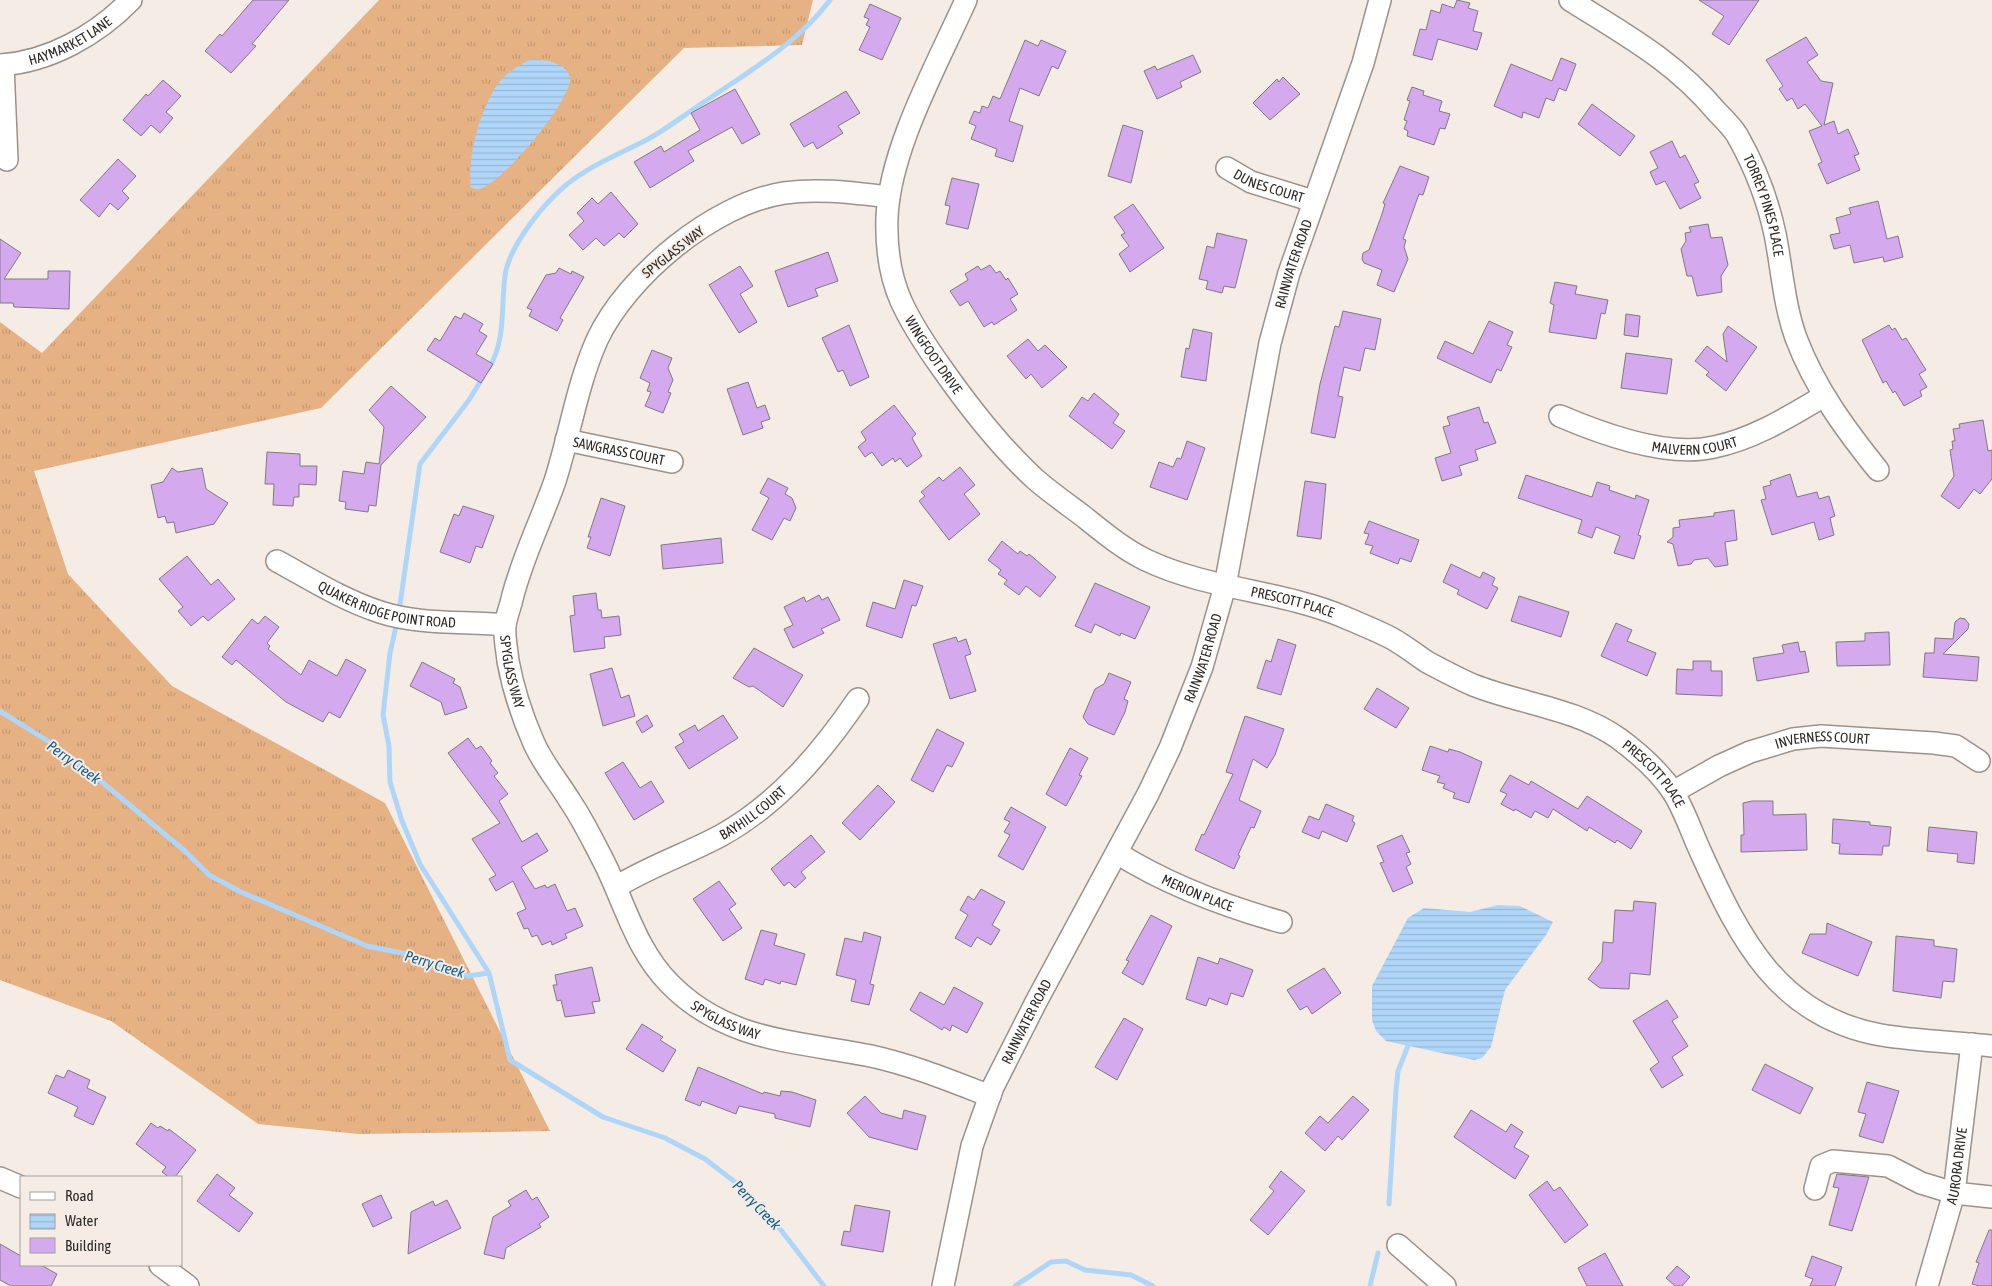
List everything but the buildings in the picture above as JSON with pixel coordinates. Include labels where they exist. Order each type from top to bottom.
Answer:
[{"type":"street","name":"HAYMARKET LANE","points":[[1,65],[55,52],[75,42],[116,16],[131,0]]},
{"type":"street","name":"WINGFOOT DRIVE","points":[[966,0],[916,114],[888,197],[886,223],[890,269],[899,297],[913,327],[973,412],[1036,479],[1108,536],[1141,558],[1165,568],[1226,586]]},
{"type":"street","name":"RAINWATER ROAD","points":[[943,1286],[972,1146],[990,1096],[1022,1028],[1148,794],[1185,711],[1202,667],[1226,586],[1270,343],[1289,273],[1363,63],[1380,0]]},
{"type":"street","name":"TORREY PINES PLACE","points":[[1570,0],[1669,63],[1692,84],[1736,134],[1764,195],[1775,232],[1788,306],[1796,338],[1814,380],[1833,412],[1878,470]]},
{"type":"street","points":[[1,65],[7,160]]},
{"type":"street","name":"DUNES COURT","points":[[1227,168],[1251,182],[1313,201]]},
{"type":"street","name":"SPYGLASS WAY","points":[[888,197],[812,191],[781,193],[750,203],[713,221],[673,248],[642,275],[615,307],[597,341],[584,373],[554,484],[518,575],[505,625],[512,680],[534,744],[571,801],[616,887],[632,929],[650,959],[670,984],[696,1005],[719,1020],[767,1038],[872,1056],[934,1074],[990,1096]]},
{"type":"street","name":"MALVERN COURT","points":[[1560,416],[1589,428],[1646,444],[1678,449],[1712,448],[1746,437],[1824,396]]},
{"type":"street","name":"SAWGRASS COURT","points":[[566,440],[672,462]]},
{"type":"street","name":"QUAKER RIDGE POINT ROAD","points":[[277,561],[347,600],[381,613],[425,620],[505,625]]},
{"type":"street","name":"PRESCOTT PLACE","points":[[1226,586],[1300,601],[1340,616],[1393,639],[1426,661],[1470,684],[1517,700],[1570,714],[1590,722],[1617,738],[1636,752],[1673,792],[1719,892],[1741,933],[1767,971],[1784,988],[1810,1007],[1850,1026],[1879,1034],[1982,1045]]},
{"type":"street","name":"BAYHILL COURT","points":[[616,887],[638,873],[682,856],[752,816],[809,764],[858,699]]},
{"type":"street","name":"INVERNESS COURT","points":[[1673,792],[1750,752],[1793,739],[1821,736],[1934,742],[1956,746],[1979,761]]},
{"type":"street","name":"MERION PLACE","points":[[1117,853],[1137,866],[1204,897],[1281,922]]},
{"type":"street","name":"AURORA DRIVE","points":[[1927,1286],[1954,1193],[1982,1045]]},
{"type":"street","points":[[1815,1189],[1821,1166],[1833,1161],[1888,1166],[1921,1183],[1954,1193],[1992,1197]]},
{"type":"street","points":[[0,1178],[20,1187]]},
{"type":"street","points":[[1398,1245],[1445,1286]]},
{"type":"street","points":[[161,1266],[188,1286]]},
{"type":"green space","points":[[379,0],[813,0],[802,45],[684,48],[321,408],[34,471],[68,574],[172,686],[385,803],[550,1131],[359,1134],[258,1124],[111,1021],[0,980],[0,322],[42,353]]},
{"type":"water","points":[[532,59],[561,65],[569,73],[570,79],[567,90],[547,122],[518,158],[489,184],[478,189],[471,188],[470,176],[473,148],[480,120],[486,106],[498,84],[505,76],[518,66]]},
{"type":"water","points":[[1498,905],[1520,906],[1553,922],[1546,935],[1505,990],[1491,1047],[1482,1058],[1474,1060],[1386,1041],[1376,1031],[1372,1020],[1372,986],[1408,918],[1424,908],[1470,912]]},
{"type":"waterway","points":[[489,368],[498,346],[502,323],[505,276],[511,255],[531,222],[554,196],[588,170],[657,134],[757,67],[804,29],[830,0]]},
{"type":"waterway","points":[[399,612],[420,464],[469,400],[483,377]]},
{"type":"waterway","name":"Perry Creek","points":[[397,622],[390,653],[383,715],[389,746],[390,782],[402,821],[420,864],[489,973],[510,1060],[603,1117],[665,1138],[705,1159],[735,1182],[774,1221],[824,1286]]},
{"type":"waterway","name":"Perry Creek","points":[[0,711],[51,743],[85,768],[185,851],[209,875],[241,892],[367,946],[412,955],[468,976],[489,973]]},
{"type":"waterway","points":[[1389,1204],[1398,1071],[1408,1046]]},
{"type":"waterway","points":[[1370,1286],[1378,1253]]},
{"type":"waterway","name":"Perry Creek","points":[[1015,1286],[1051,1262],[1066,1261],[1085,1270],[1131,1275],[1153,1286]]}]
